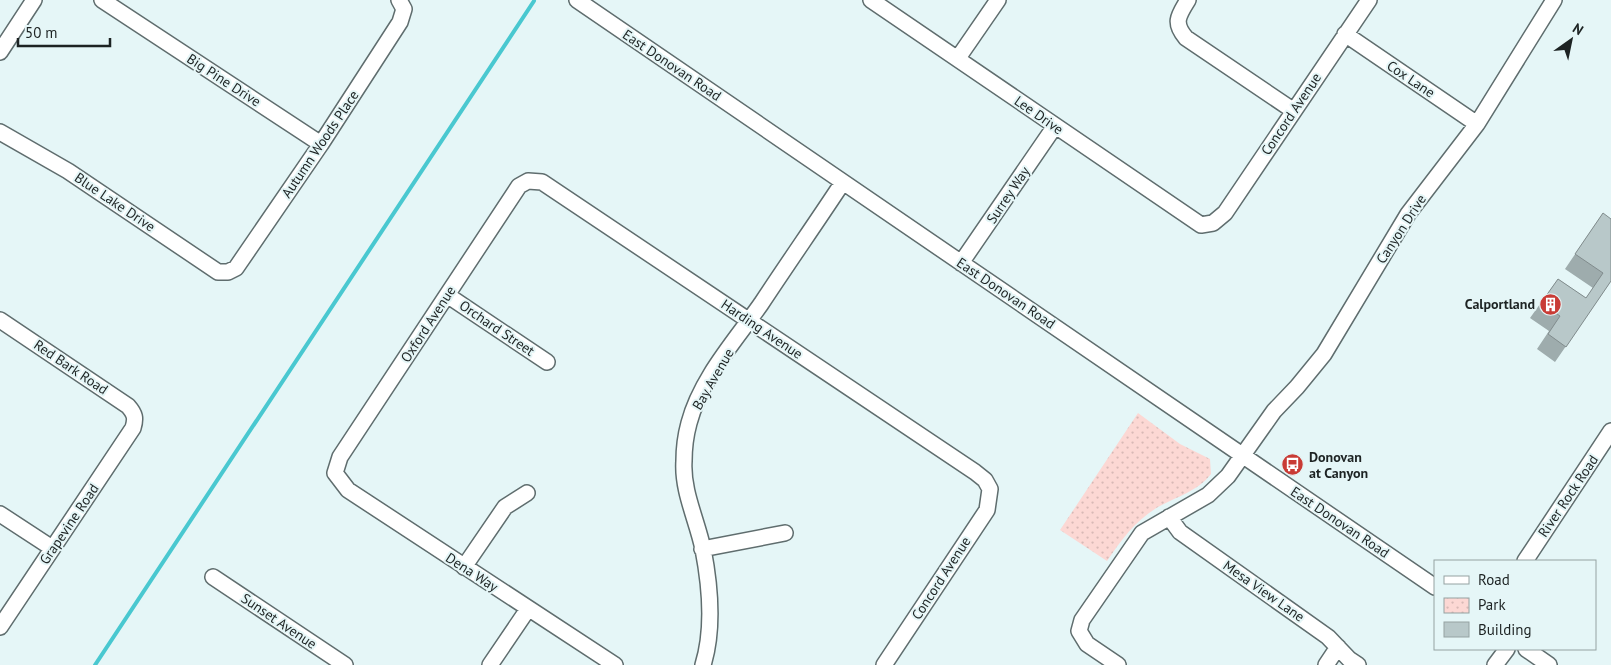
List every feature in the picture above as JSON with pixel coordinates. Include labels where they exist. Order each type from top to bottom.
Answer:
[{"type":"street","points":[[0,52],[34,0]]},
{"type":"street","name":"Big Pine Drive","points":[[102,0],[321,144]]},
{"type":"street","name":"East Donovan Road","points":[[577,0],[1434,586]]},
{"type":"street","name":"Lee Drive","points":[[871,0],[1202,225],[1210,225]]},
{"type":"street","points":[[958,58],[998,0]]},
{"type":"street","points":[[1188,0],[1177,21],[1179,30],[1186,38],[1294,111]]},
{"type":"street","name":"Concord Avenue","points":[[1210,225],[1225,213],[1369,0]]},
{"type":"street","name":"Canyon Drive","points":[[1118,665],[1087,644],[1079,631],[1082,620],[1142,533],[1208,495],[1228,476],[1274,411],[1324,354],[1408,214],[1477,124],[1554,0]]},
{"type":"street","name":"Autumn Woods Place","points":[[228,272],[236,268],[321,144],[400,22],[402,5]]},
{"type":"street","name":"Cox Lane","points":[[1345,34],[1477,124]]},
{"type":"street","name":"Surrey Way","points":[[961,263],[1055,126]]},
{"type":"street","name":"Blue Lake Drive","points":[[0,132],[68,171],[218,272],[228,272]]},
{"type":"street","name":"Oxford Avenue","points":[[335,474],[340,457],[519,186],[528,181]]},
{"type":"street","name":"Harding Avenue","points":[[528,181],[542,182],[750,320],[975,472],[990,489]]},
{"type":"street","name":"Bay Avenue","points":[[703,665],[709,638],[710,610],[702,549],[685,476],[684,461],[688,424],[697,400],[716,366],[750,320],[843,182]]},
{"type":"street","name":"Orchard Street","points":[[447,295],[547,362]]},
{"type":"street","name":"Red Bark Road","points":[[0,320],[128,406],[134,413],[135,420]]},
{"type":"street","name":"Grapevine Road","points":[[0,627],[133,428],[135,420]]},
{"type":"street","name":"River Rock Road","points":[[1526,560],[1611,431]]},
{"type":"street","name":"Dena Way","points":[[335,474],[348,490],[615,665]]},
{"type":"street","name":"Concord Avenue","points":[[884,665],[987,510],[990,489]]},
{"type":"street","points":[[464,567],[505,507],[527,492]]},
{"type":"street","points":[[0,514],[52,548]]},
{"type":"street","name":"Mesa View Lane","points":[[1169,517],[1180,532],[1328,637],[1358,665]]},
{"type":"street","points":[[702,549],[785,533]]},
{"type":"street","name":"Sunset Avenue","points":[[214,576],[345,665]]},
{"type":"street","points":[[490,665],[528,609]]},
{"type":"street","points":[[1326,665],[1338,647]]},
{"type":"street","points":[[1495,665],[1505,650]]},
{"type":"street","points":[[1527,650],[1549,665]]},
{"type":"green space","points":[[1138,413],[1180,444],[1210,459],[1211,474],[1200,485],[1150,512],[1123,538],[1107,561],[1060,530]]},
{"type":"building","name":"Calportland","points":[[1603,213],[1611,219],[1611,281],[1566,347],[1548,334],[1560,316],[1541,303],[1558,279],[1586,298],[1603,273],[1575,254]]},
{"type":"waterway","points":[[95,665],[534,1]]},
{"type":"place","name":"Calportland","points":[[1551,304]]},
{"type":"place","name":"Donovan at Canyon","points":[[1293,465]]}]
